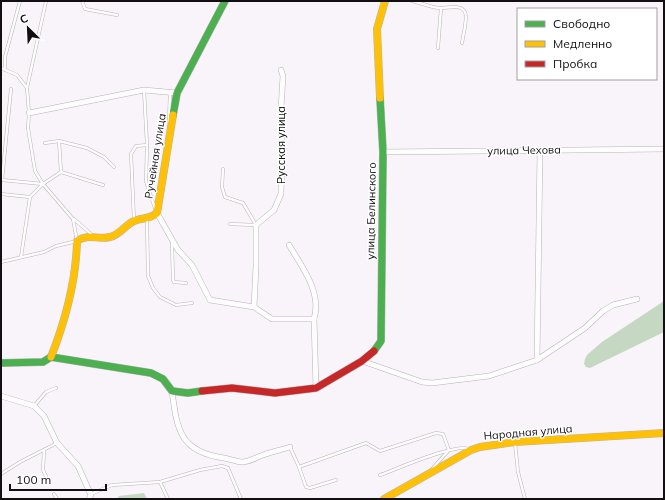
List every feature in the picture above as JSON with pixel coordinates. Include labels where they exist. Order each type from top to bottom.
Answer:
[{"type":"street","name":"Ручейная улица","points":[[147,220],[157,213],[173,92],[225,1]]},
{"type":"street","name":"улица Белинского","points":[[316,388],[362,361],[376,349],[381,342],[383,152],[377,30],[385,1]]},
{"type":"street","name":"Русская улица","points":[[256,225],[274,210],[281,194],[281,109],[283,76],[281,70]]},
{"type":"street","points":[[29,112],[144,90],[173,92]]},
{"type":"street","name":"улица Чехова","points":[[383,152],[664,149]]},
{"type":"street","points":[[537,360],[540,150]]},
{"type":"street","points":[[157,213],[172,241],[192,266],[210,300],[254,307],[272,319],[314,319]]},
{"type":"street","points":[[1,363],[43,362],[51,357],[63,324],[69,301],[74,277],[77,241],[80,238],[86,235],[106,237],[114,236],[134,221],[147,220]]},
{"type":"street","points":[[254,307],[256,225]]},
{"type":"street","points":[[172,390],[188,393],[232,388],[275,393],[316,388],[314,319],[316,301],[311,282],[289,245]]},
{"type":"street","points":[[362,361],[422,382],[432,383],[489,376],[537,360],[585,328],[608,308],[636,299]]},
{"type":"street","points":[[51,357],[151,373],[163,379],[172,390],[175,413],[180,430],[188,444],[196,450],[211,456],[243,462],[265,454],[290,448]]},
{"type":"street","points":[[1,396],[34,406],[44,416],[57,443],[78,466],[90,497]]},
{"type":"street","name":"Народная улица","points":[[384,499],[471,450],[480,447],[515,442],[664,433]]},
{"type":"lane","points":[[5,70],[5,57],[20,1]]},
{"type":"lane","points":[[46,1],[27,88],[29,112],[28,128],[35,170],[43,184],[73,219],[94,236]]},
{"type":"lane","points":[[82,1],[85,9],[117,15]]},
{"type":"lane","points":[[412,1],[441,8],[449,6],[461,8],[465,12],[466,17],[462,43]]},
{"type":"lane","points":[[438,48],[441,8]]},
{"type":"lane","points":[[1,68],[16,75],[27,88]]},
{"type":"lane","points":[[11,88],[2,180],[43,184]]},
{"type":"lane","points":[[144,90],[147,145],[146,181],[157,213]]},
{"type":"lane","points":[[169,125],[173,92]]},
{"type":"lane","points":[[59,141],[61,172]]},
{"type":"lane","points":[[45,143],[59,141],[87,148],[104,157],[114,167]]},
{"type":"lane","points":[[134,221],[131,154],[136,146],[147,145]]},
{"type":"lane","points":[[223,169],[222,187],[225,197],[242,203],[256,225]]},
{"type":"lane","points":[[21,257],[30,197],[43,184],[61,172]]},
{"type":"lane","points":[[61,172],[103,185]]},
{"type":"lane","points":[[1,194],[30,197]]},
{"type":"lane","points":[[1,262],[44,252],[56,246],[77,241],[73,219]]},
{"type":"lane","points":[[147,220],[148,276],[153,288],[160,297],[176,305],[192,304]]},
{"type":"lane","points":[[230,224],[256,225]]},
{"type":"lane","points":[[172,241],[173,280],[174,282],[186,284]]},
{"type":"lane","points":[[34,406],[46,392],[56,388]]},
{"type":"lane","points":[[299,467],[366,444],[380,451],[436,433],[443,434],[450,450]]},
{"type":"lane","points":[[515,442],[518,472],[525,499]]},
{"type":"lane","points":[[1,474],[20,462],[57,443]]},
{"type":"lane","points":[[380,475],[450,450],[464,447],[471,450]]},
{"type":"lane","points":[[290,448],[306,487],[310,488],[336,480]]},
{"type":"lane","points":[[44,450],[43,470],[49,483]]},
{"type":"lane","points":[[427,475],[450,450]]},
{"type":"lane","points":[[90,497],[112,485],[160,482],[200,470],[222,466],[228,468],[241,499]]},
{"type":"lane","points":[[160,482],[168,499]]},
{"type":"lane","points":[[54,494],[57,499]]},
{"type":"green space","points":[[664,301],[664,332],[590,368],[586,367],[584,364],[587,355],[602,342]]},
{"type":"green space","points":[[144,493],[147,499],[117,499],[119,496]]},
{"type":"traffic: fast","points":[[173,115],[177,93],[225,1]]},
{"type":"traffic: fast","points":[[374,351],[381,341],[383,152],[380,98]]},
{"type":"traffic: fast","points":[[1,363],[43,362],[51,357],[151,373],[163,379],[172,391],[188,393],[202,391]]},
{"type":"traffic: slow","points":[[380,98],[377,29],[385,1]]},
{"type":"traffic: slow","points":[[51,357],[66,314],[75,271],[77,241],[85,237],[106,238],[114,236],[134,221],[151,217],[157,213],[173,115]]},
{"type":"traffic: slow","points":[[384,499],[471,450],[480,447],[515,442],[664,433]]},
{"type":"traffic: jam","points":[[202,391],[232,388],[275,393],[316,388],[362,361],[374,351]]}]
